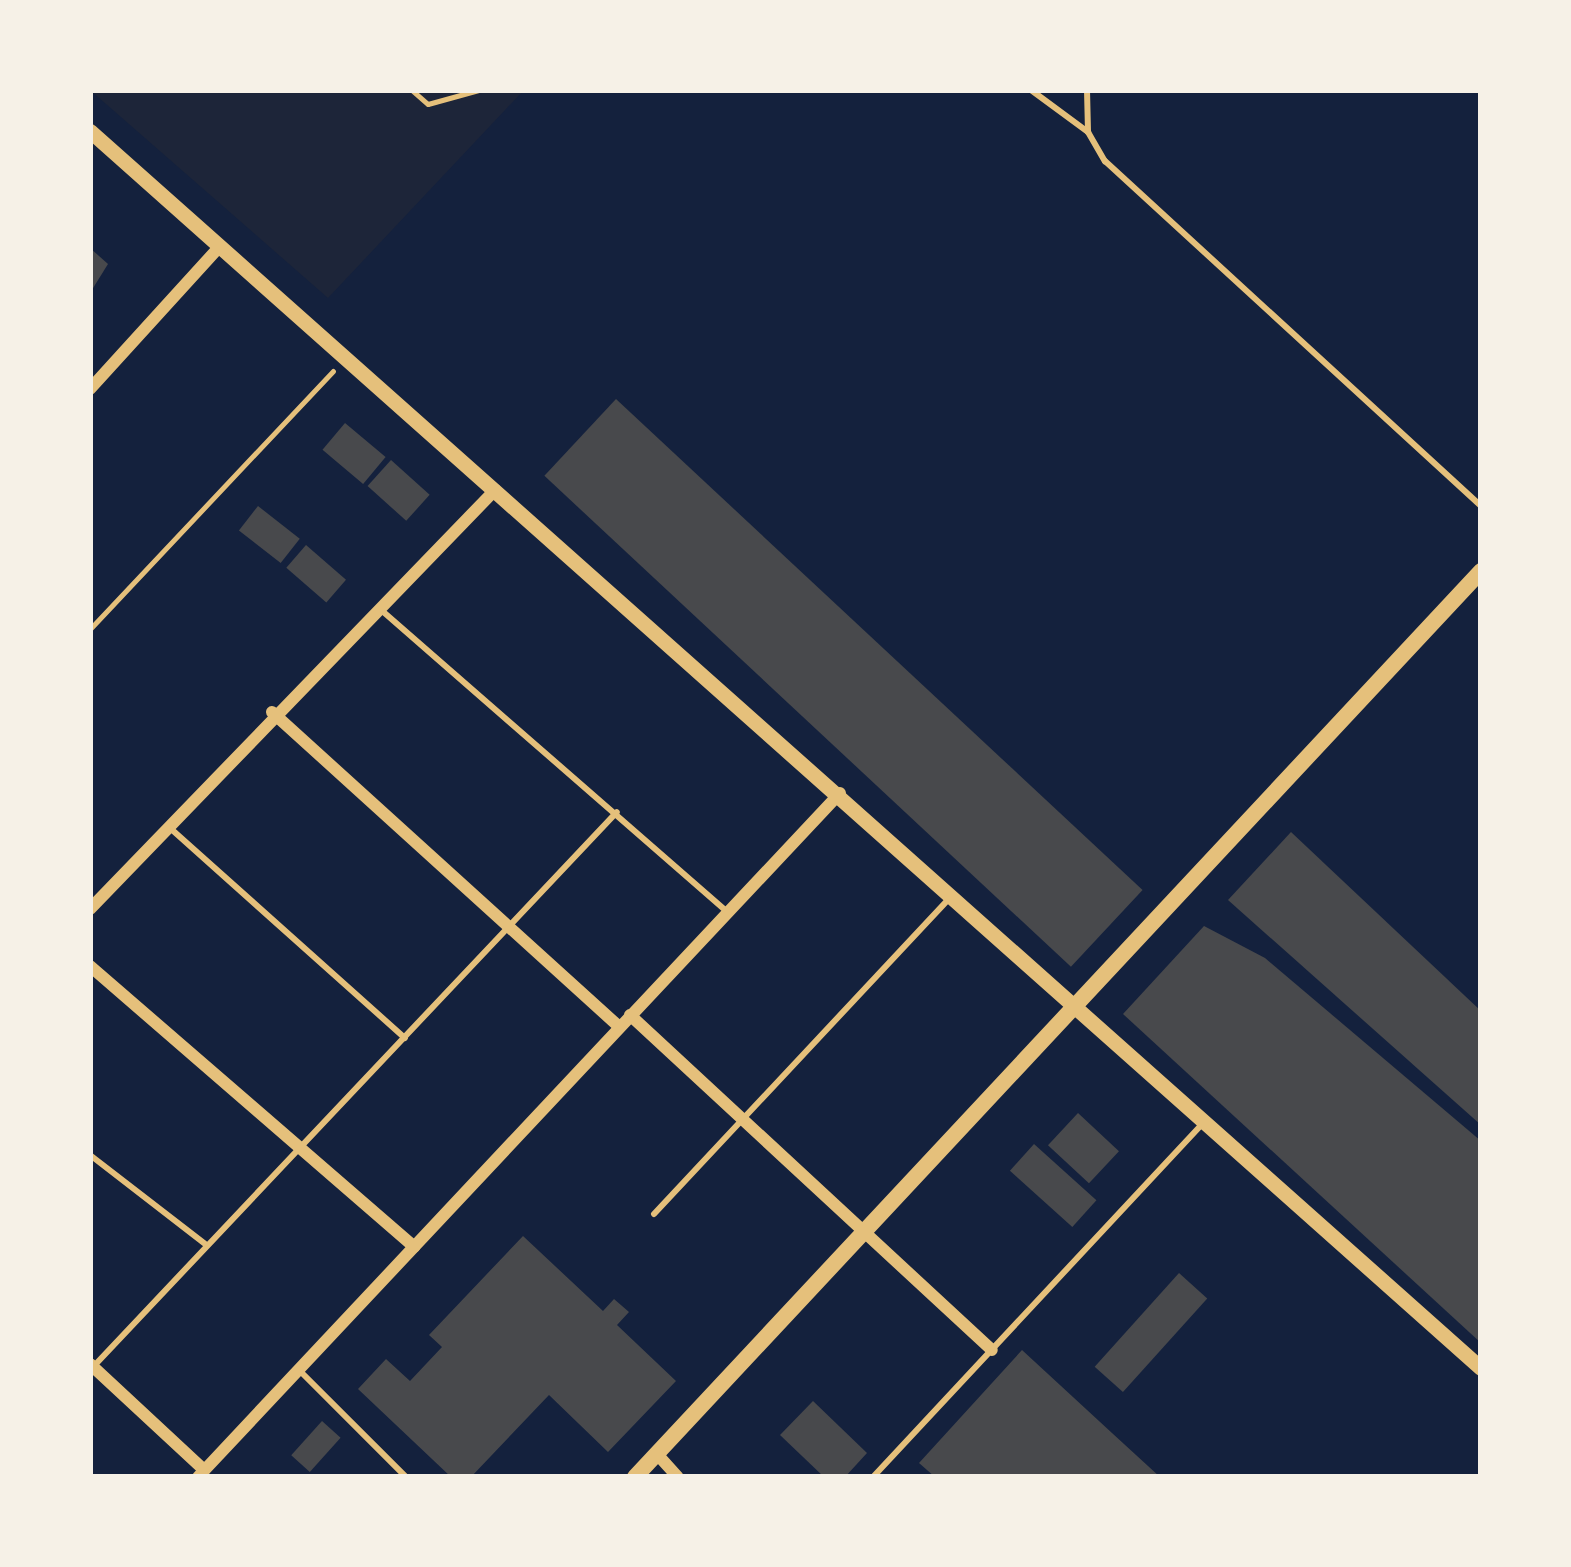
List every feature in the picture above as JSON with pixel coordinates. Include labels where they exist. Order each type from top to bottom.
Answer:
[{"type":"main road","points":[[635,1477],[867,1237],[1481,572]]},
{"type":"street","points":[[90,131],[1082,1006],[1481,1369]]},
{"type":"street","points":[[90,389],[220,246]]},
{"type":"street","points":[[90,909],[272,712],[495,490]]},
{"type":"street","points":[[272,712],[619,1027]]},
{"type":"street","points":[[92,1366],[201,1474],[840,793]]},
{"type":"street","points":[[90,965],[414,1247]]},
{"type":"street","points":[[630,1015],[992,1350]]},
{"type":"street","points":[[657,1454],[678,1477]]},
{"type":"lane","points":[[1031,90],[1088,132],[1105,161],[1481,506]]},
{"type":"lane","points":[[1087,90],[1088,132]]},
{"type":"lane","points":[[378,606],[727,912]]},
{"type":"lane","points":[[92,1366],[205,1244],[303,1150],[617,812]]},
{"type":"lane","points":[[167,826],[405,1038]]},
{"type":"lane","points":[[654,1214],[746,1122],[954,893]]},
{"type":"lane","points":[[873,1477],[1207,1118]]},
{"type":"lane","points":[[90,1155],[205,1244]]},
{"type":"lane","points":[[298,1370],[406,1477]]},
{"type":"path","points":[[412,90],[428,104],[478,90]]},
{"type":"path","points":[[90,629],[345,358]]},
{"type":"shaded area","points":[[90,90],[524,90],[328,298]]},
{"type":"building","points":[[90,248],[108,264],[90,293]]},
{"type":"building","points":[[616,399],[1143,890],[1071,967],[544,476]]},
{"type":"building","points":[[345,423],[386,457],[363,484],[323,450]]},
{"type":"building","points":[[391,460],[430,495],[406,521],[368,486]]},
{"type":"building","points":[[258,506],[300,539],[281,563],[239,530]]},
{"type":"building","points":[[306,545],[346,580],[326,602],[286,568]]},
{"type":"building","points":[[1291,832],[1481,1011],[1481,1125],[1228,900]]},
{"type":"building","points":[[1204,926],[1265,958],[1481,1141],[1481,1343],[1123,1014]]},
{"type":"building","points":[[1078,1113],[1119,1151],[1089,1183],[1048,1145]]},
{"type":"building","points":[[1034,1144],[1096,1200],[1072,1227],[1010,1171]]},
{"type":"building","points":[[523,1236],[603,1311],[614,1299],[629,1312],[617,1325],[676,1381],[608,1452],[549,1395],[471,1477],[451,1477],[358,1389],[386,1359],[410,1381],[442,1347],[429,1335]]},
{"type":"building","points":[[1179,1273],[1207,1298],[1123,1392],[1095,1367]]},
{"type":"building","points":[[1022,1350],[1160,1477],[935,1477],[919,1463]]},
{"type":"building","points":[[813,1401],[867,1453],[845,1477],[824,1477],[780,1435]]},
{"type":"building","points":[[322,1421],[341,1438],[310,1472],[291,1455]]}]
